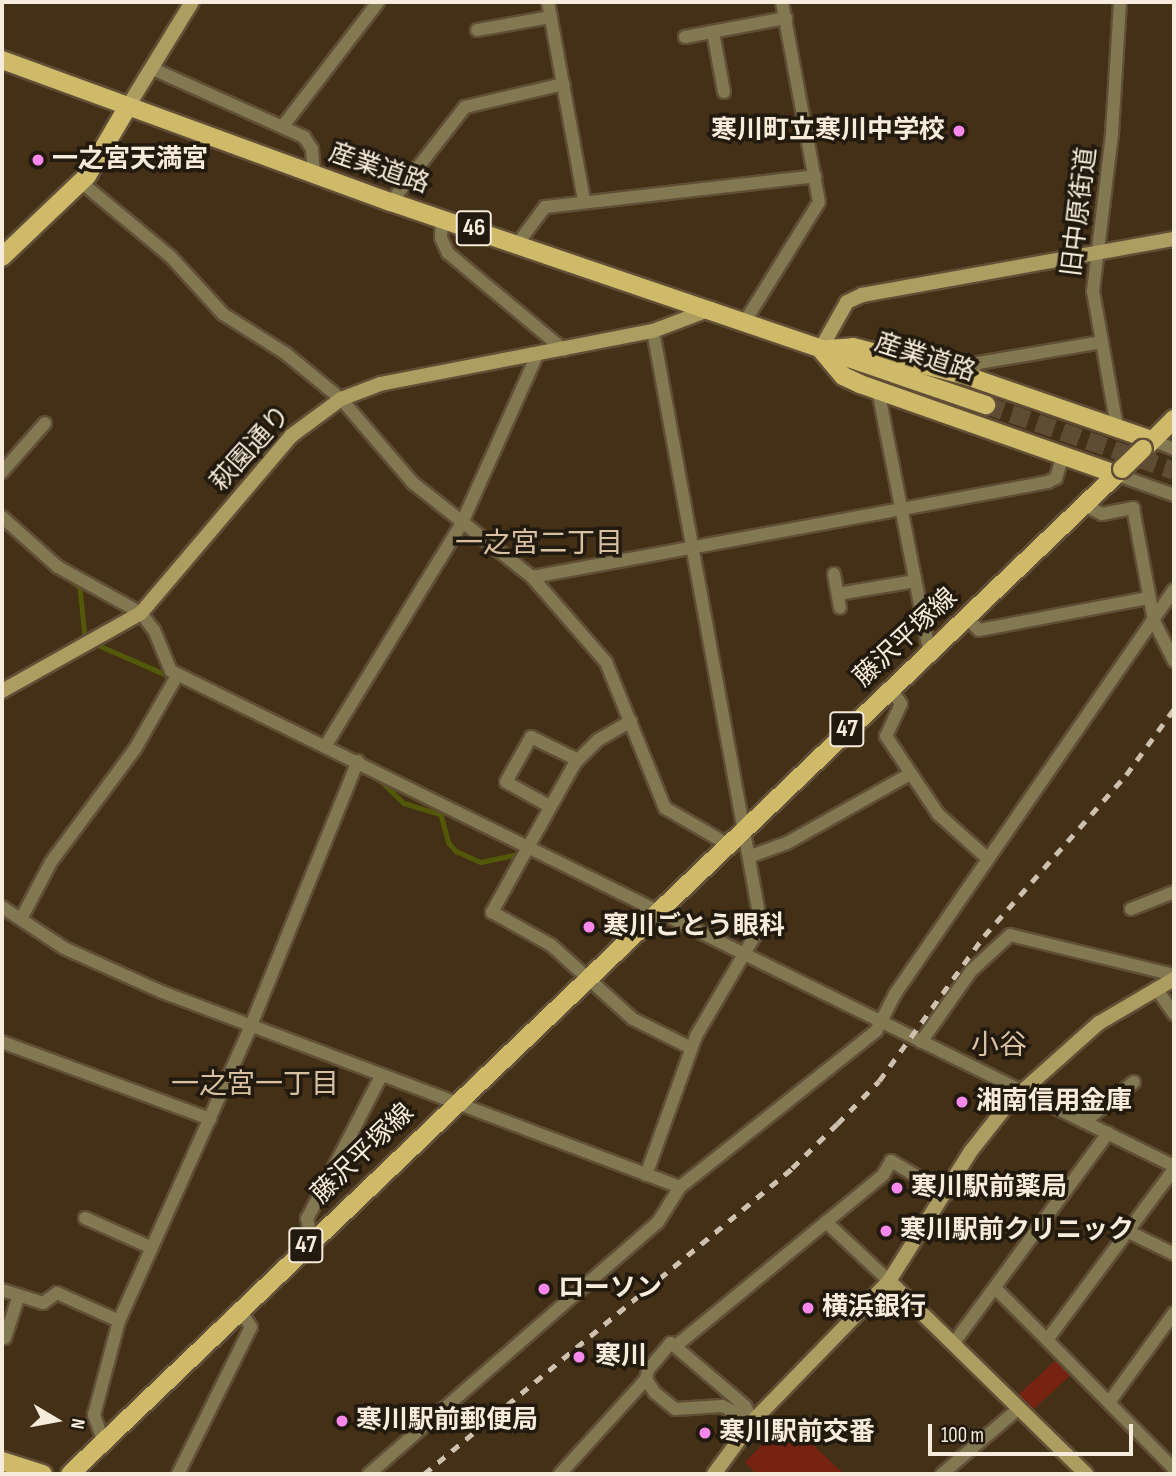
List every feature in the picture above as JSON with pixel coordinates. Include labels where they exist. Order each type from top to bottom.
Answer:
[{"type":"main road","name":"産業道路","points":[[2,60],[127,108],[391,202],[518,243],[711,309],[820,350],[986,405]]},
{"type":"main road","points":[[2,257],[81,182],[127,108]]},
{"type":"main road","points":[[820,350],[853,347],[967,376],[1118,427],[1147,445]]},
{"type":"main road","points":[[820,350],[844,376],[878,390],[1118,472]]},
{"type":"main road","name":"47","points":[[1118,472],[1174,419]]},
{"type":"main road","name":"藤沢平塚線","points":[[70,1474],[454,1103],[545,1021],[890,687],[1118,472]]},
{"type":"main road","points":[[2,1461],[43,1474]]},
{"type":"street","points":[[127,108],[192,2]]},
{"type":"street","points":[[284,126],[378,2]]},
{"type":"street","points":[[548,2],[584,200]]},
{"type":"street","points":[[744,323],[819,202],[782,2]]},
{"type":"street","name":"旧中原街道","points":[[1118,427],[1093,291],[1094,253],[1112,134],[1120,2]]},
{"type":"street","points":[[477,30],[551,16]]},
{"type":"street","points":[[685,37],[786,18]]},
{"type":"street","points":[[713,32],[724,92]]},
{"type":"street","points":[[153,69],[304,137],[312,149],[314,174]]},
{"type":"street","points":[[391,202],[465,107],[563,84]]},
{"type":"street","points":[[518,243],[545,207],[584,200],[815,176]]},
{"type":"street","points":[[81,182],[171,257],[223,314],[285,354],[341,399],[413,483],[461,525],[532,577],[606,663],[665,808],[727,844]]},
{"type":"street","points":[[442,218],[441,238],[448,253],[564,350]]},
{"type":"street","points":[[820,350],[847,302],[862,295],[1174,239]]},
{"type":"street","name":"萩園通り","points":[[2,691],[141,613],[291,436],[341,399],[380,384],[653,331],[711,309]]},
{"type":"street","points":[[646,1175],[691,1048],[761,925],[746,827],[653,331]]},
{"type":"street","points":[[967,376],[978,363],[1102,342]]},
{"type":"street","points":[[326,745],[461,525],[537,355]]},
{"type":"street","points":[[878,390],[929,651]]},
{"type":"street","points":[[2,472],[45,423]]},
{"type":"street","points":[[1147,445],[1174,449]]},
{"type":"street","points":[[532,577],[694,545],[1048,482],[1056,478],[1063,455]]},
{"type":"street","points":[[1118,472],[1174,495]]},
{"type":"street","points":[[1083,505],[1102,514],[1133,508],[1154,621],[1174,661]]},
{"type":"street","points":[[2,517],[58,568],[141,613],[154,630],[163,660],[178,674],[358,761],[524,851],[746,954],[1174,1168],[1048,1340]]},
{"type":"street","points":[[834,574],[839,600],[915,582]]},
{"type":"street","points":[[369,1474],[658,1222],[680,1187],[868,1038],[1174,590]]},
{"type":"street","points":[[967,617],[979,630],[1148,598]]},
{"type":"street","points":[[21,919],[51,862],[135,749],[178,674]]},
{"type":"street","points":[[890,687],[901,704],[886,736],[910,774],[956,835],[988,859]]},
{"type":"street","points":[[631,721],[598,740],[578,760],[549,806],[492,912],[551,945],[586,981],[633,1019],[691,1048]]},
{"type":"street","points":[[549,806],[506,782],[531,737],[578,760]]},
{"type":"street","points":[[103,1440],[94,1415],[119,1321],[250,1028],[358,761]]},
{"type":"street","points":[[751,856],[787,843],[910,774]]},
{"type":"street","points":[[1131,909],[1174,891]]},
{"type":"street","points":[[2,907],[64,948],[250,1028],[680,1187]]},
{"type":"street","points":[[921,1042],[971,971],[1010,935],[1174,977]]},
{"type":"street","points":[[715,1474],[753,1421],[889,1281],[947,1194],[971,1151],[1020,1092],[1099,1023],[1174,977]]},
{"type":"street","points":[[1156,988],[1174,1014]]},
{"type":"street","points":[[2,1042],[210,1119]]},
{"type":"street","points":[[312,1239],[307,1219],[381,1076]]},
{"type":"street","points":[[1084,1122],[1134,1082]]},
{"type":"street","points":[[953,1344],[1108,1133]]},
{"type":"street","points":[[560,1474],[646,1379],[666,1346],[677,1345],[883,1175],[891,1161],[947,1194]]},
{"type":"street","points":[[85,1218],[152,1248]]},
{"type":"street","points":[[826,1222],[1084,1473]]},
{"type":"street","points":[[1129,1232],[1174,1254]]},
{"type":"street","points":[[995,1288],[1173,1465]]},
{"type":"street","points":[[2,1290],[43,1303],[57,1293],[119,1321]]},
{"type":"street","points":[[5,1338],[19,1295]]},
{"type":"street","points":[[178,1474],[251,1327],[240,1310]]},
{"type":"street","points":[[1110,1401],[1174,1313]]},
{"type":"street","points":[[677,1345],[745,1406],[753,1421]]},
{"type":"street","points":[[646,1379],[675,1409],[722,1406],[753,1421]]},
{"type":"street","points":[[942,1474],[1018,1409]]},
{"type":"shaded area","points":[[1058,1358],[1072,1373],[1032,1411],[1018,1396]]},
{"type":"shaded area","points":[[787,1420],[844,1474],[756,1474],[745,1462]]},
{"type":"waterway","points":[[71,581],[80,587],[85,637]]},
{"type":"waterway","points":[[98,645],[167,675]]},
{"type":"waterway","points":[[381,781],[404,803],[441,814],[449,843],[456,851],[481,862],[520,854]]},
{"type":"tunnel","points":[[986,405],[1174,471]]},
{"type":"railway","points":[[424,1474],[792,1168],[837,1124],[879,1081],[984,936],[1126,775],[1174,709]]},
{"type":"place","name":"寒川町立寒川中学校","points":[[959,131]]},
{"type":"place","name":"一之宮天満宮","points":[[38,160]]},
{"type":"place","name":"寒川ごとう眼科","points":[[589,927]]},
{"type":"place","name":"湘南信用金庫","points":[[962,1102]]},
{"type":"place","name":"寒川駅前薬局","points":[[897,1188]]},
{"type":"place","name":"寒川駅前クリニック","points":[[886,1231]]},
{"type":"place","name":"ローソン","points":[[544,1289]]},
{"type":"place","name":"横浜銀行","points":[[808,1308]]},
{"type":"place","name":"寒川","points":[[579,1357]]},
{"type":"place","name":"寒川駅前郵便局","points":[[342,1421]]},
{"type":"place","name":"寒川駅前交番","points":[[705,1433]]},
{"type":"district","name":"一之宮二丁目","points":[[539,544]]},
{"type":"district","name":"小谷","points":[[999,1046]]},
{"type":"district","name":"一之宮一丁目","points":[[255,1085]]}]
